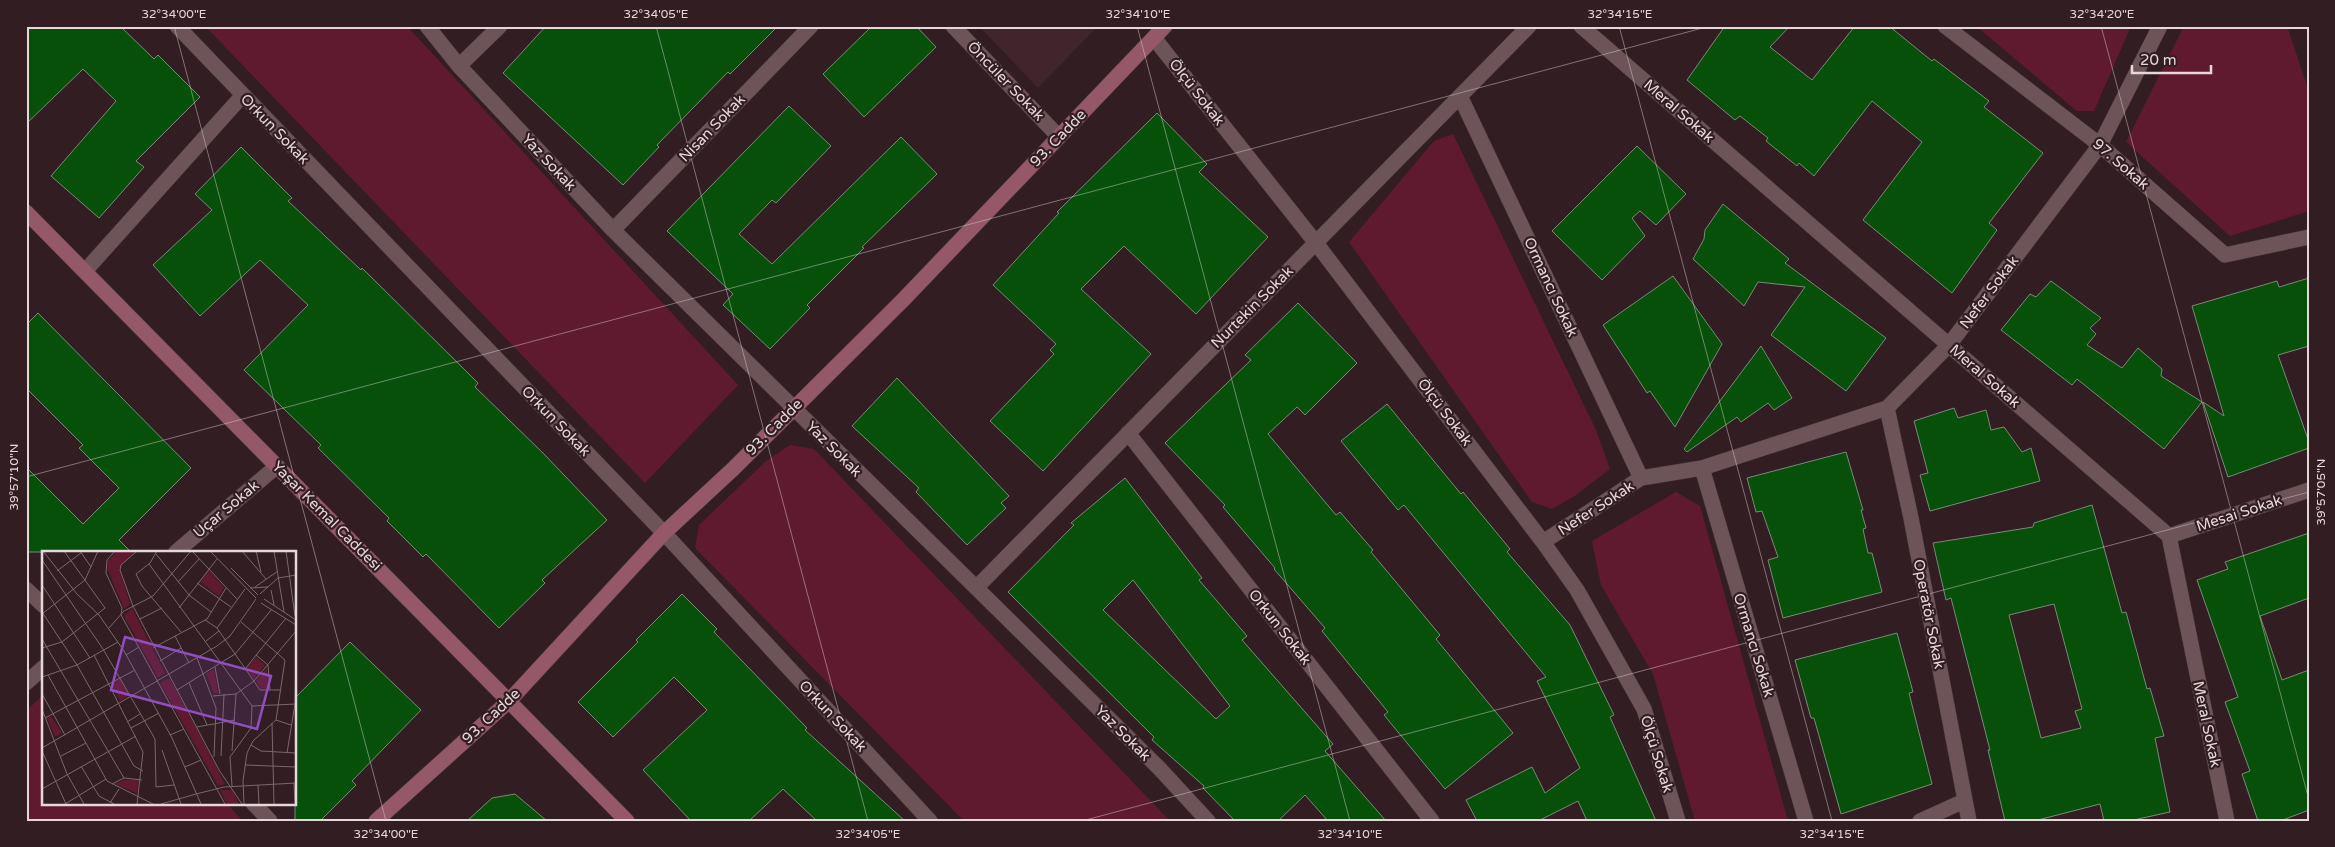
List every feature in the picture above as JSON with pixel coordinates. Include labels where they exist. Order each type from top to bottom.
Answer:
[{"type":"main road","name":"93. Cadde","points":[[376,821],[509,701],[664,533],[903,300],[1165,26]]},
{"type":"main road","name":"Yaşar Kemal Caddesi","points":[[26,212],[626,821]]},
{"type":"street","name":"Orkun Sokak","points":[[177,26],[664,533],[930,821]]},
{"type":"street","name":"Yaz Sokak","points":[[427,26],[460,66],[613,230],[1158,768],[1208,821]]},
{"type":"street","points":[[460,66],[500,26]]},
{"type":"street","name":"Nisan Sokak","points":[[613,230],[811,26]]},
{"type":"street","name":"Öncüler Sokak","points":[[953,26],[1059,136]]},
{"type":"street","name":"Nurtekin Sokak","points":[[976,588],[1529,26]]},
{"type":"street","name":"Meral Sokak","points":[[1581,26],[2168,536],[2227,821]]},
{"type":"street","name":"97. Sokak","points":[[1945,26],[2100,145],[2225,255],[2309,237]]},
{"type":"street","name":"Nefer Sokak","points":[[1543,542],[1641,478],[1702,468],[1887,408],[1949,345],[2100,145],[2160,26]]},
{"type":"street","name":"Ölçü Sokak","points":[[1154,38],[1316,243],[1543,542],[1577,590],[1644,709],[1678,821]]},
{"type":"street","points":[[85,270],[243,95]]},
{"type":"street","name":"Ormancı Sokak","points":[[1460,96],[1641,478]]},
{"type":"street","name":"Operatör Sokak","points":[[1887,408],[1911,518],[1969,821]]},
{"type":"street","name":"Orkun Sokak","points":[[1128,433],[1432,821]]},
{"type":"street","name":"Uçar Sokak","points":[[177,551],[277,466]]},
{"type":"street","name":"Ormancı Sokak","points":[[1702,468],[1806,821]]},
{"type":"street","name":"Mesai Sokak","points":[[2168,536],[2309,490]]},
{"type":"street","points":[[26,589],[42,604]]},
{"type":"street","points":[[26,683],[42,669]]},
{"type":"street","points":[[1920,821],[1964,801]]},
{"type":"street","points":[[254,804],[270,821]]},
{"type":"shaded area","points":[[205,26],[407,26],[738,385],[645,483]]},
{"type":"shaded area","points":[[979,26],[1098,26],[1038,88]]},
{"type":"shaded area","points":[[1976,26],[2131,26],[2094,111],[2077,111]]},
{"type":"shaded area","points":[[2184,26],[2287,26],[2309,92],[2309,211],[2230,236],[2126,142]]},
{"type":"shaded area","points":[[1453,134],[1596,430],[1610,469],[1576,495],[1552,509],[1532,502],[1349,242],[1434,141]]},
{"type":"shaded area","points":[[790,445],[814,449],[1170,821],[964,821],[695,548],[699,525],[766,461]]},
{"type":"shaded area","points":[[1676,492],[1700,506],[1788,821],[1695,821],[1653,674],[1601,585],[1592,541]]},
{"type":"shaded area","points":[[42,696],[42,804],[227,804],[243,821],[26,821],[26,711]]},
{"type":"building","points":[[26,26],[120,26],[154,59],[158,55],[200,97],[136,161],[144,167],[99,218],[51,176],[116,101],[83,69],[26,124]]},
{"type":"building","points":[[546,26],[778,26],[730,74],[728,72],[657,145],[659,147],[623,185],[503,73]]},
{"type":"building","points":[[872,26],[916,26],[936,47],[864,117],[823,74]]},
{"type":"building","points":[[1725,26],[1790,26],[1770,47],[1812,80],[1855,26],[1889,26],[1932,61],[1934,59],[1989,101],[1984,107],[2043,153],[1989,223],[1997,230],[1952,293],[1863,220],[1922,142],[1872,101],[1814,176],[1799,163],[1797,166],[1766,141],[1768,138],[1740,116],[1735,120],[1687,80]]},
{"type":"building","points":[[789,106],[831,146],[776,203],[772,200],[739,234],[772,264],[901,137],[937,174],[862,247],[864,248],[807,305],[810,308],[770,349],[723,305],[733,294],[667,231]]},
{"type":"building","points":[[1157,113],[1207,164],[1199,172],[1268,237],[1196,314],[1124,246],[1081,289],[1151,354],[1043,471],[990,421],[1054,354],[1050,350],[1056,344],[993,285],[1059,213],[1057,212]]},
{"type":"building","points":[[1637,146],[1686,194],[1656,225],[1640,211],[1632,218],[1645,236],[1602,280],[1552,231]]},
{"type":"building","points":[[241,147],[292,198],[288,201],[361,270],[362,268],[478,383],[475,387],[543,453],[607,520],[542,580],[545,583],[499,628],[426,554],[423,557],[387,521],[389,518],[318,448],[321,445],[244,370],[308,305],[260,260],[200,316],[153,265],[212,210],[195,194]]},
{"type":"building","points":[[1723,204],[1789,259],[1785,263],[1886,338],[1846,391],[1771,335],[1805,287],[1758,282],[1744,306],[1693,259],[1704,239],[1705,230]]},
{"type":"building","points":[[1673,276],[1722,344],[1675,427],[1650,391],[1647,393],[1603,325]]},
{"type":"building","points":[[2309,278],[2309,346],[2278,355],[2309,442],[2309,448],[2228,477],[2203,402],[2224,416],[2192,306],[2277,281],[2279,287]]},
{"type":"building","points":[[2051,281],[2101,318],[2090,328],[2096,334],[2087,345],[2122,368],[2138,348],[2162,369],[2161,376],[2202,402],[2164,449],[2077,379],[2072,385],[2001,330],[2030,294],[2036,297]]},
{"type":"building","points":[[1298,303],[1357,363],[1305,415],[1297,407],[1268,434],[1336,515],[1340,512],[1373,550],[1371,552],[1440,635],[1436,639],[1513,733],[1445,789],[1384,715],[1388,712],[1322,631],[1325,628],[1223,507],[1225,505],[1165,443],[1251,360],[1245,355]]},
{"type":"building","points":[[38,313],[191,468],[119,540],[130,551],[26,552],[26,467],[83,524],[119,488],[79,448],[83,445],[26,388],[26,325]]},
{"type":"building","points":[[1761,346],[1792,398],[1774,410],[1768,403],[1741,422],[1737,417],[1687,452],[1684,449]]},
{"type":"building","points":[[897,378],[1009,496],[1001,503],[1006,508],[967,545],[916,492],[919,488],[852,426]]},
{"type":"building","points":[[1387,404],[1461,494],[1463,492],[1510,549],[1507,552],[1570,625],[1614,715],[1610,717],[1656,821],[1587,821],[1578,801],[1538,821],[1477,821],[1466,800],[1532,767],[1545,793],[1580,768],[1537,681],[1546,677],[1404,505],[1398,510],[1341,441]]},
{"type":"building","points":[[1954,408],[1958,418],[1986,410],[1991,430],[2004,427],[2022,452],[2031,448],[2040,481],[1930,511],[1920,475],[1928,473],[1914,421]]},
{"type":"building","points":[[1846,452],[1863,510],[1861,510],[1866,528],[1863,529],[1868,553],[1872,553],[1882,592],[1783,618],[1768,560],[1778,557],[1762,511],[1756,512],[1747,478]]},
{"type":"building","points":[[1125,478],[1202,578],[1199,580],[1247,636],[1242,640],[1333,744],[1325,751],[1386,821],[1328,821],[1305,795],[1278,821],[1235,821],[1203,788],[1204,786],[1152,740],[1154,737],[1008,592],[1074,525],[1071,523]],"holes":[[[1133,580],[1230,706],[1216,719],[1103,610]]]},
{"type":"building","points":[[2092,505],[2122,613],[2126,612],[2147,689],[2150,688],[2164,736],[2155,738],[2170,812],[2129,821],[2104,821],[2100,804],[2034,821],[2005,821],[1988,750],[1990,750],[1951,598],[1946,600],[1933,543],[2033,527],[2034,523]],"holes":[[[2054,604],[2082,709],[2075,711],[2081,728],[2041,738],[2009,615]]]},
{"type":"building","points":[[2309,533],[2309,598],[2260,616],[2282,680],[2309,670],[2309,810],[2280,821],[2258,821],[2242,774],[2250,771],[2225,702],[2238,697],[2197,580],[2228,569],[2225,562]]},
{"type":"building","points":[[682,594],[717,629],[714,632],[807,728],[805,730],[905,821],[817,821],[783,789],[749,821],[691,821],[643,770],[707,710],[674,677],[613,737],[578,702],[638,642],[636,640]]},
{"type":"building","points":[[1897,633],[1913,692],[1909,693],[1932,784],[1841,814],[1814,718],[1811,718],[1795,660]]},
{"type":"building","points":[[350,642],[421,710],[352,781],[356,785],[320,821],[295,821],[296,697]]},
{"type":"building","points":[[515,794],[547,821],[467,821],[492,798]]}]
